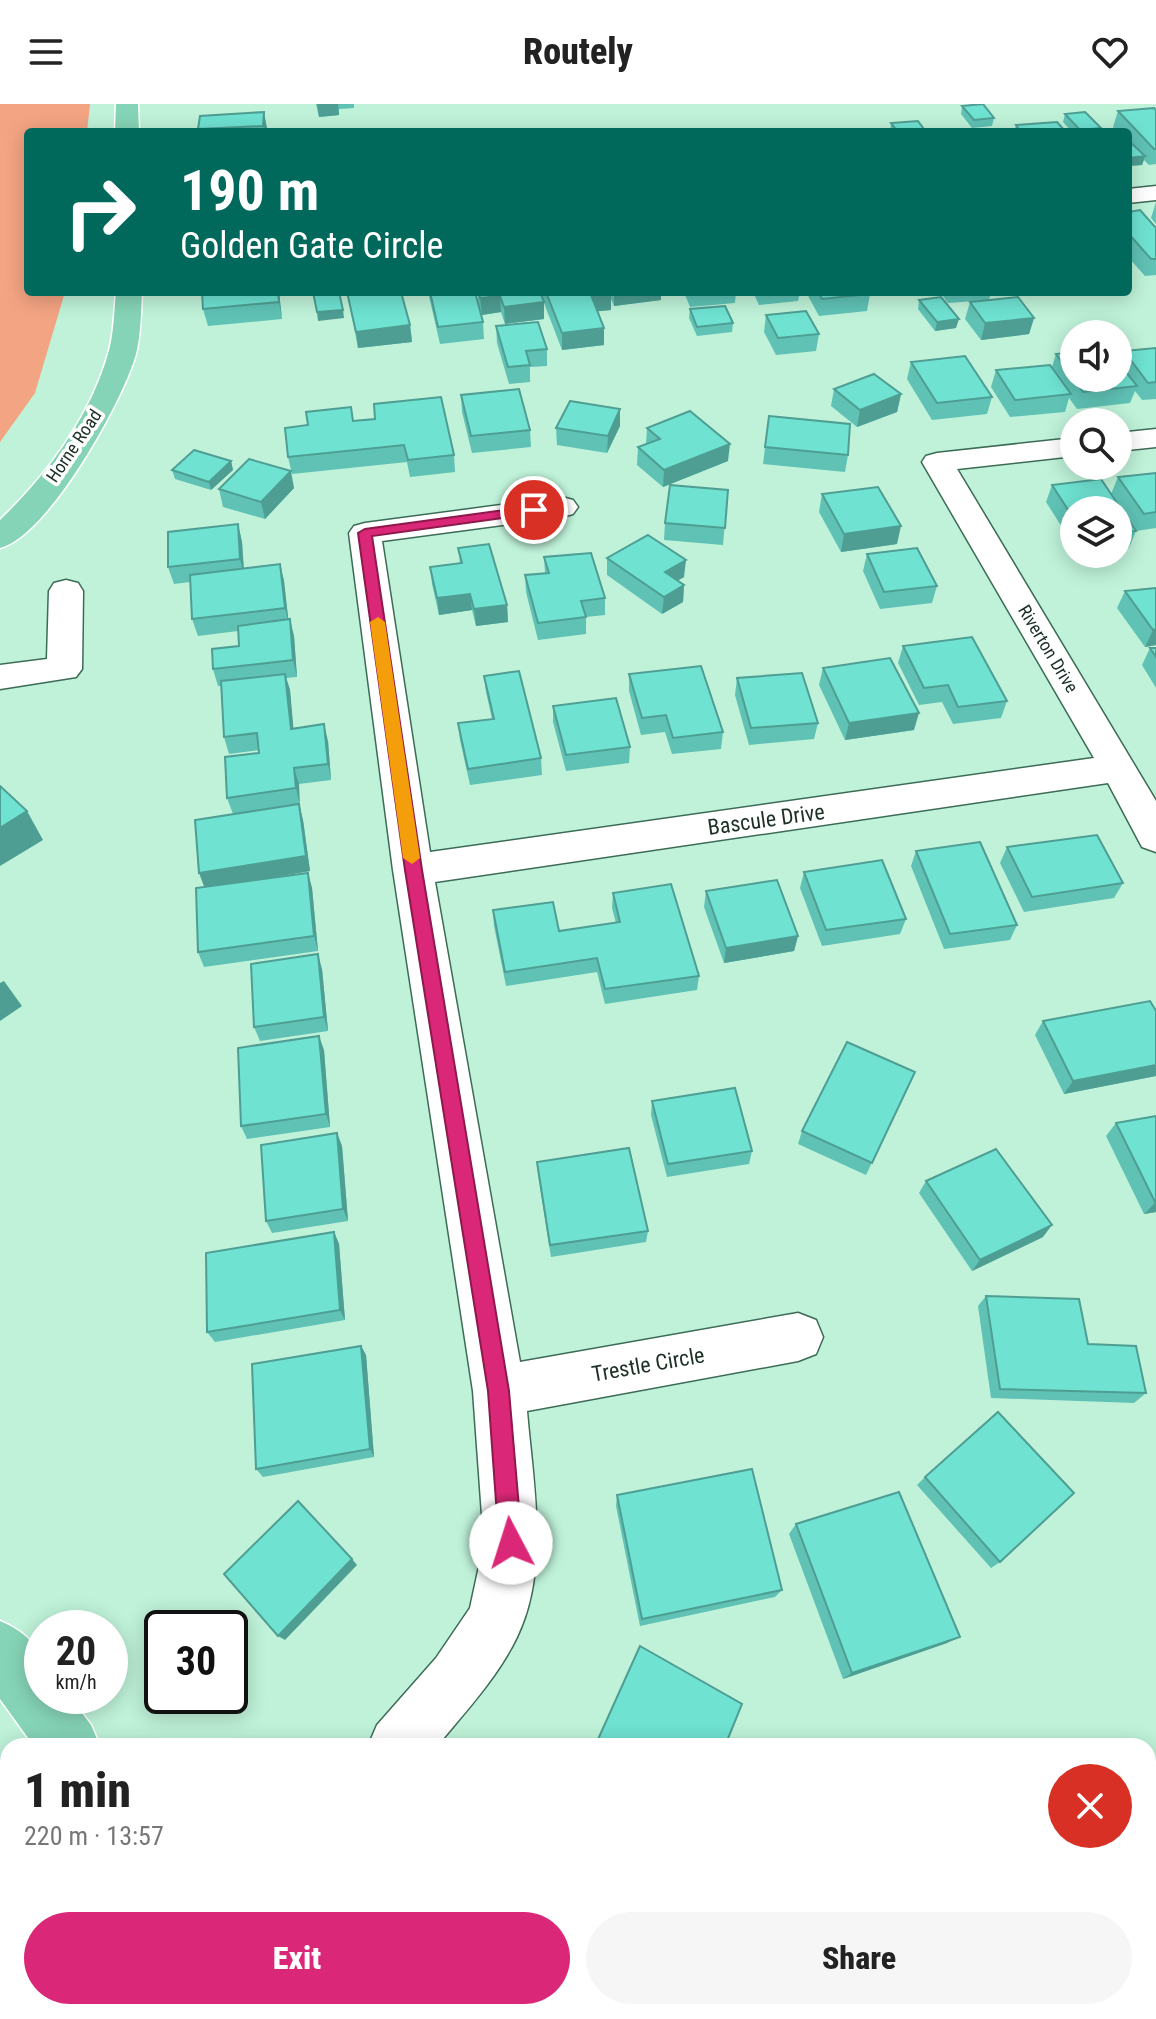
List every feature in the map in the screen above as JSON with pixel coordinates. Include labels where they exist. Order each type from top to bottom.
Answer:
[{"type":"main road","points":[[127,104],[127,128]]},
{"type":"main road","name":"Horne Road","points":[[0,538],[22,518],[83,438],[107,395],[123,351],[129,296]]},
{"type":"main road","points":[[0,1650],[64,1738]]},
{"type":"street","points":[[1132,196],[1156,193]]},
{"type":"street","points":[[1132,441],[1156,438]]},
{"type":"street","name":"Riverton Drive","points":[[1060,449],[937,462],[1119,768],[1156,837]]},
{"type":"street","points":[[405,1738],[456,1678],[496,1619],[511,1543],[499,1391],[413,870],[365,533],[562,507]]},
{"type":"street","points":[[0,677],[64,669],[66,591]]},
{"type":"street","name":"Bascule Drive","points":[[413,870],[1119,768]]},
{"type":"street","name":"Trestle Circle","points":[[499,1391],[798,1337]]},
{"type":"shaded area","points":[[0,104],[90,104],[87,128],[24,128],[24,296],[64,296],[35,393],[0,442]]},
{"type":"building","points":[[983,104],[994,118],[974,120],[962,106]]},
{"type":"building","points":[[1156,110],[1156,149],[1118,111]]},
{"type":"building","points":[[264,112],[263,126],[198,128],[200,116]]},
{"type":"building","points":[[1085,112],[1101,128],[1078,128],[1065,114]]},
{"type":"building","points":[[918,121],[923,128],[895,128],[891,123]]},
{"type":"building","points":[[1057,122],[1062,128],[1018,128],[1016,125]]},
{"type":"building","points":[[1132,144],[1145,156],[1132,158]]},
{"type":"building","points":[[1140,210],[1156,228],[1156,259],[1151,259],[1132,238],[1132,211]]},
{"type":"building","points":[[202,296],[278,296],[279,302],[203,309]]},
{"type":"building","points":[[314,296],[340,296],[343,310],[317,312]]},
{"type":"building","points":[[348,296],[402,296],[410,325],[356,332]]},
{"type":"building","points":[[431,296],[476,296],[483,322],[438,327]]},
{"type":"building","points":[[500,296],[542,296],[544,302],[504,307]]},
{"type":"building","points":[[548,296],[591,296],[604,328],[562,333]]},
{"type":"building","points":[[820,296],[851,296],[822,299]]},
{"type":"building","points":[[941,297],[959,319],[937,322],[919,300]]},
{"type":"building","points":[[1018,297],[1034,318],[985,323],[970,302]]},
{"type":"building","points":[[725,306],[733,323],[697,327],[690,309]]},
{"type":"building","points":[[806,311],[819,334],[778,338],[766,315]]},
{"type":"building","points":[[538,322],[547,349],[526,351],[530,365],[508,367],[496,326]]},
{"type":"building","points":[[1156,348],[1156,382],[1148,383],[1132,362],[1132,350]]},
{"type":"building","points":[[965,356],[992,397],[937,403],[911,362]]},
{"type":"building","points":[[1050,365],[1060,379],[1060,392],[1071,394],[1015,400],[996,370]]},
{"type":"building","points":[[874,374],[901,394],[860,410],[834,389]]},
{"type":"building","points":[[519,389],[530,430],[471,436],[461,395]]},
{"type":"building","points":[[441,397],[454,455],[408,460],[404,445],[288,457],[285,428],[308,425],[306,412],[351,407],[353,421],[375,419],[374,404]]},
{"type":"building","points":[[570,401],[620,409],[608,436],[556,428]]},
{"type":"building","points":[[690,411],[730,444],[664,470],[638,447],[660,439],[647,428]]},
{"type":"building","points":[[769,416],[850,424],[848,455],[765,447]]},
{"type":"building","points":[[194,450],[231,461],[209,482],[172,470]]},
{"type":"building","points":[[249,459],[291,471],[261,502],[219,489]]},
{"type":"building","points":[[1156,473],[1156,512],[1144,514],[1120,480],[1132,480],[1132,476]]},
{"type":"building","points":[[1102,480],[1112,496],[1060,497],[1052,485]]},
{"type":"building","points":[[670,485],[728,490],[725,528],[665,523]]},
{"type":"building","points":[[878,487],[901,526],[844,534],[822,494]]},
{"type":"building","points":[[238,524],[240,559],[168,567],[168,532]]},
{"type":"building","points":[[648,535],[686,560],[665,572],[684,585],[664,597],[607,558]]},
{"type":"building","points":[[489,544],[507,605],[474,609],[470,594],[437,598],[430,567],[462,563],[458,548]]},
{"type":"building","points":[[917,548],[937,586],[884,592],[867,554]]},
{"type":"building","points":[[591,553],[605,598],[581,601],[586,617],[538,623],[525,575],[549,573],[544,557]]},
{"type":"building","points":[[280,564],[285,608],[192,619],[190,575]]},
{"type":"building","points":[[1156,588],[1156,629],[1153,630],[1125,591]]},
{"type":"building","points":[[290,619],[293,660],[213,669],[212,649],[239,646],[238,626]]},
{"type":"building","points":[[972,637],[1007,701],[958,707],[948,685],[924,688],[903,646]]},
{"type":"building","points":[[890,658],[919,713],[849,723],[823,668]]},
{"type":"building","points":[[701,666],[723,732],[673,738],[666,715],[642,718],[629,674]]},
{"type":"building","points":[[519,671],[541,758],[468,769],[458,723],[494,719],[484,676]]},
{"type":"building","points":[[802,673],[818,723],[751,728],[737,678]]},
{"type":"building","points":[[285,674],[291,729],[324,724],[328,764],[294,768],[296,788],[227,798],[225,757],[259,753],[257,733],[224,737],[221,681]]},
{"type":"building","points":[[616,698],[630,747],[566,755],[553,706]]},
{"type":"building","points":[[0,786],[27,811],[0,828]]},
{"type":"building","points":[[299,804],[306,856],[199,873],[195,820]]},
{"type":"building","points":[[1097,835],[1123,883],[1032,897],[1007,847]]},
{"type":"building","points":[[980,842],[1017,925],[950,934],[916,851]]},
{"type":"building","points":[[882,860],[906,919],[826,930],[804,872]]},
{"type":"building","points":[[308,873],[314,936],[198,952],[196,888]]},
{"type":"building","points":[[777,880],[798,936],[726,948],[706,891]]},
{"type":"building","points":[[671,884],[699,976],[605,989],[597,958],[505,972],[493,910],[553,902],[559,931],[620,922],[613,893]]},
{"type":"building","points":[[318,954],[324,1017],[254,1027],[251,964]]},
{"type":"building","points":[[1150,1001],[1156,1011],[1156,1065],[1073,1081],[1043,1021]]},
{"type":"building","points":[[319,1036],[326,1114],[241,1126],[238,1048]]},
{"type":"building","points":[[847,1042],[915,1072],[872,1163],[802,1131]]},
{"type":"building","points":[[735,1088],[752,1151],[668,1164],[652,1101]]},
{"type":"building","points":[[1156,1116],[1156,1202],[1155,1202],[1116,1123]]},
{"type":"building","points":[[337,1133],[343,1209],[266,1221],[261,1145]]},
{"type":"building","points":[[629,1148],[648,1231],[550,1245],[537,1162]]},
{"type":"building","points":[[996,1149],[1052,1225],[980,1260],[926,1181]]},
{"type":"building","points":[[334,1232],[340,1310],[207,1332],[206,1253]]},
{"type":"building","points":[[986,1296],[1079,1299],[1088,1344],[1136,1346],[1146,1393],[1000,1389]]},
{"type":"building","points":[[361,1346],[370,1449],[256,1469],[252,1364]]},
{"type":"building","points":[[998,1412],[1074,1493],[1000,1562],[925,1477]]},
{"type":"building","points":[[752,1469],[782,1590],[642,1619],[617,1495]]},
{"type":"building","points":[[899,1492],[960,1637],[852,1673],[796,1524]]},
{"type":"building","points":[[298,1501],[352,1559],[278,1636],[224,1574]]},
{"type":"building","points":[[640,1646],[742,1704],[728,1738],[599,1738]]},
{"type":"slow traffic","points":[[378,622],[412,858]]},
{"type":"route","points":[[511,1543],[499,1391],[413,870],[365,533],[534,510]]}]
